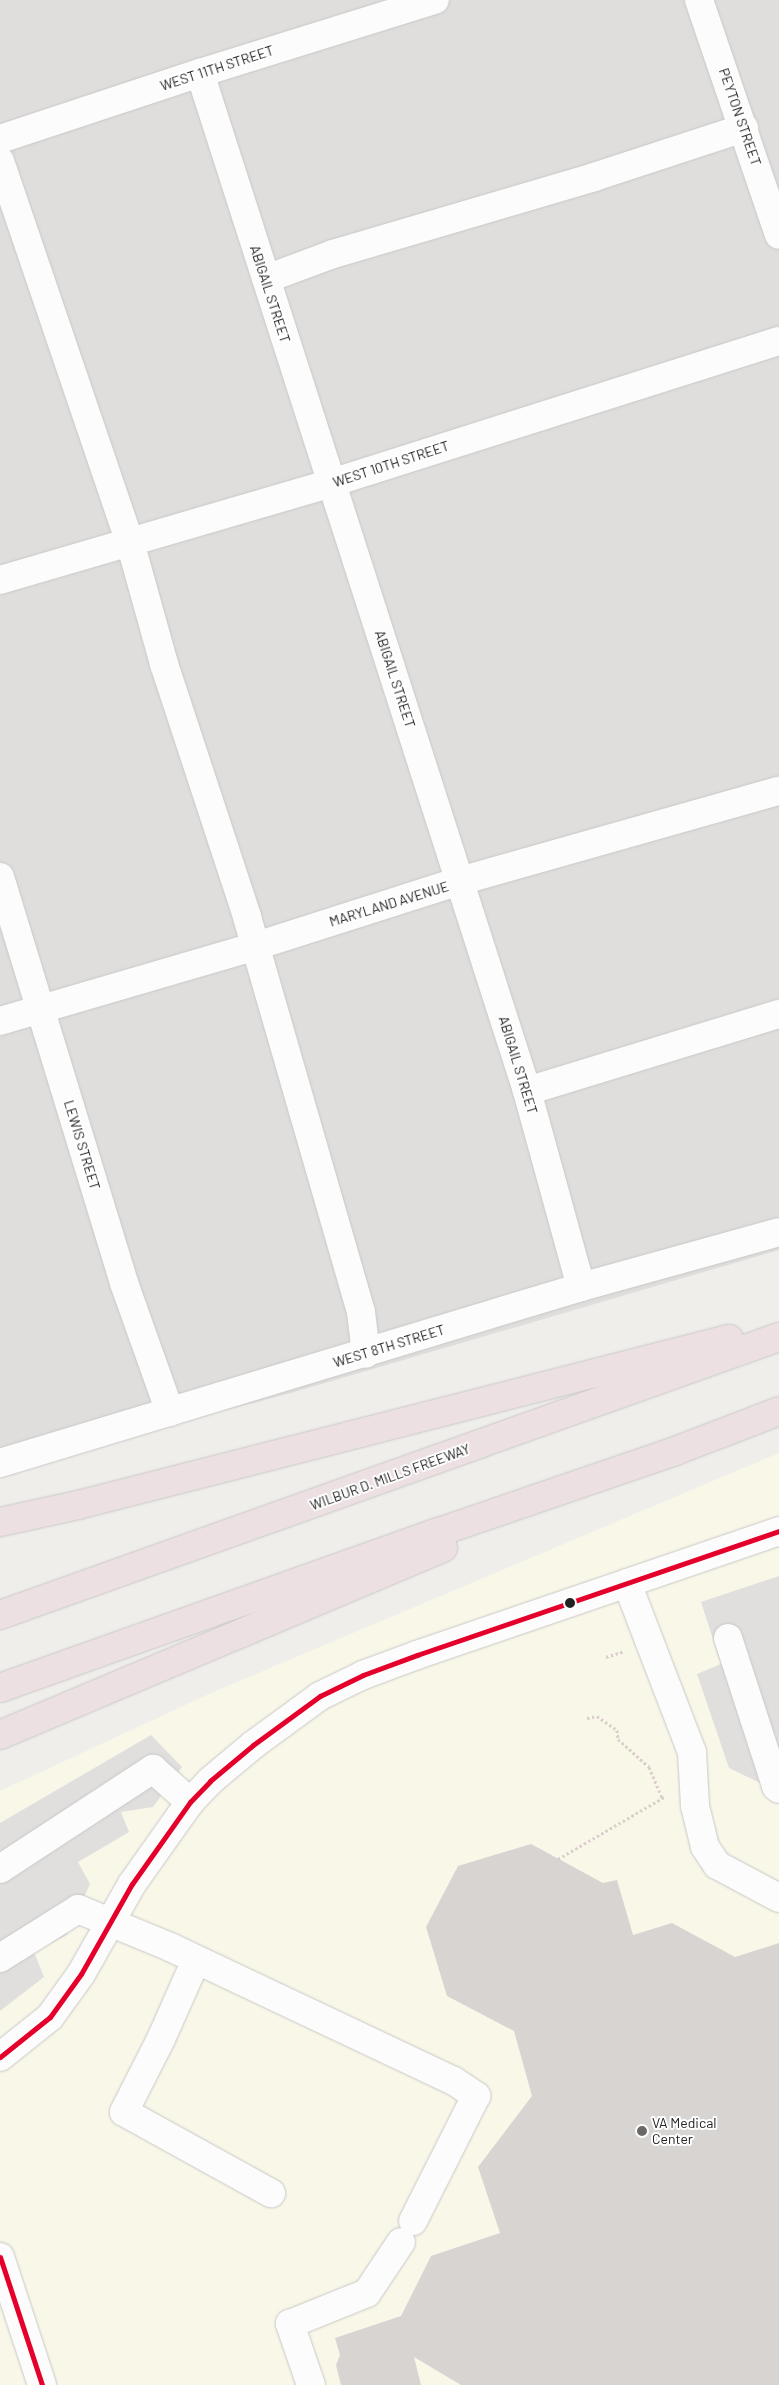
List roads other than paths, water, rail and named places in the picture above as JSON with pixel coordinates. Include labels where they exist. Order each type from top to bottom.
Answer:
[{"type":"highway","points":[[0,1522],[78,1505],[779,1326]]},
{"type":"highway","name":"WILBUR D. MILLS FREEWAY","points":[[0,1615],[779,1337]]},
{"type":"highway","points":[[0,1735],[675,1451],[779,1411]]},
{"type":"highway","points":[[0,1688],[439,1532],[675,1451]]},
{"type":"street","name":"WEST 11TH STREET","points":[[0,139],[200,73],[435,0]]},
{"type":"street","name":"PEYTON STREET","points":[[700,0],[779,235]]},
{"type":"street","name":"ABIGAIL STREET","points":[[200,73],[527,1091],[581,1288]]},
{"type":"street","points":[[266,279],[333,254],[594,177],[744,128]]},
{"type":"street","points":[[0,161],[130,542],[164,664],[256,946],[361,1312],[366,1354]]},
{"type":"street","name":"WEST 10TH STREET","points":[[0,580],[331,483],[779,340]]},
{"type":"street","name":"MARYLAND AVENUE","points":[[0,1021],[256,946],[460,881],[779,791]]},
{"type":"street","name":"LEWIS STREET","points":[[0,877],[124,1284],[170,1412]]},
{"type":"street","points":[[527,1091],[779,1014]]},
{"type":"street","name":"WEST 8TH STREET","points":[[0,1463],[581,1288],[779,1232]]},
{"type":"street","points":[[0,2057],[50,2017],[81,1974],[132,1884],[190,1802],[210,1781],[253,1745],[320,1696],[364,1675],[417,1655],[779,1531]]},
{"type":"street","points":[[627,1583],[692,1752],[695,1806],[704,1847],[717,1865],[779,1898]]},
{"type":"street","points":[[728,1638],[776,1786],[779,1789]]},
{"type":"street","points":[[0,1869],[153,1769],[190,1802]]},
{"type":"street","points":[[0,1958],[78,1909],[111,1921],[454,2081],[476,2096],[407,2231],[366,2294],[290,2324],[311,2385]]},
{"type":"street","points":[[196,1960],[161,2039],[124,2112],[271,2193]]},
{"type":"street","points":[[0,2257],[42,2385]]},
{"type":"place","name":"VA Medical Center","points":[[642,2131]]}]
